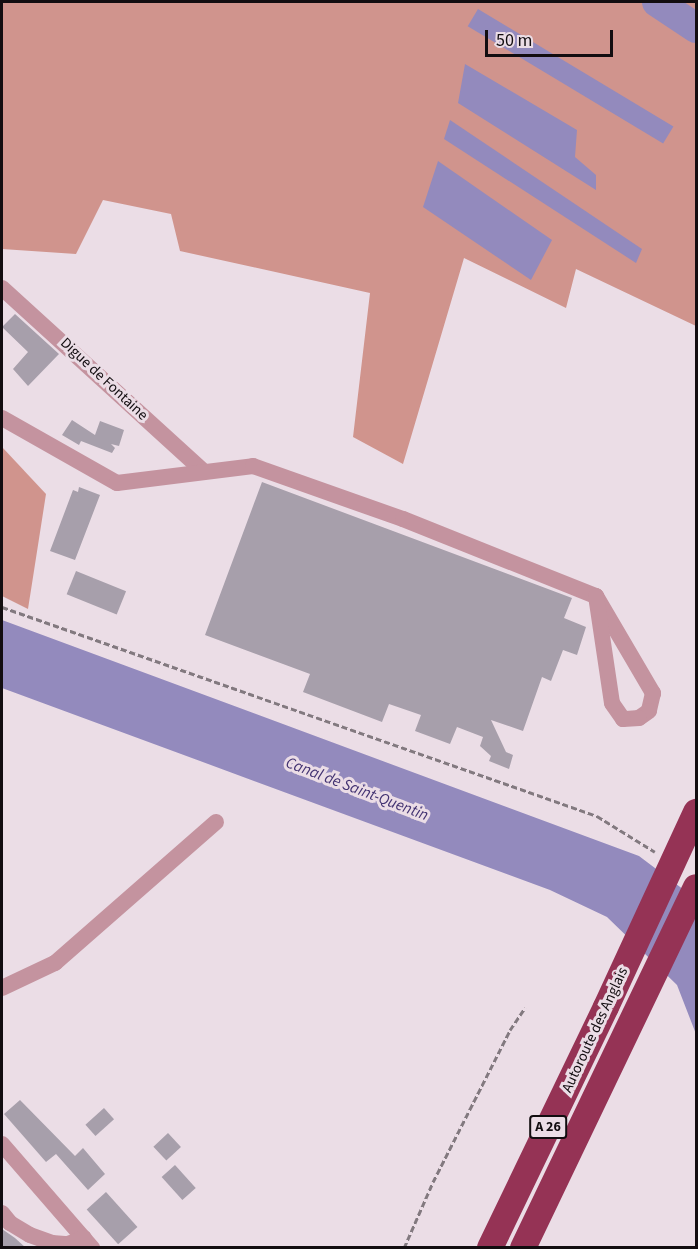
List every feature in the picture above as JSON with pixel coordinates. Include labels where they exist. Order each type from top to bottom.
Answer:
[{"type":"highway","name":"Autoroute des Anglais","points":[[490,1248],[606,1007],[696,812]]},
{"type":"highway","name":"Autoroute des Anglais","points":[[523,1248],[634,1021],[696,887]]},
{"type":"street","name":"Digue de Fontaine","points":[[2,288],[204,472]]},
{"type":"street","points":[[2,418],[117,483],[253,466],[403,519],[597,596],[653,693],[650,711],[639,718],[623,719],[612,703],[597,596]]},
{"type":"street","points":[[2,988],[55,963],[216,822]]},
{"type":"street","points":[[2,1144],[88,1243]]},
{"type":"street","points":[[2,1213],[30,1235],[52,1243],[88,1243]]},
{"type":"path","points":[[2,607],[597,816],[661,857]]},
{"type":"path","points":[[404,1248],[494,1061],[525,1008]]},
{"type":"shaded area","points":[[2,2],[696,2],[696,326],[576,269],[566,308],[464,258],[403,464],[353,437],[370,293],[180,251],[171,214],[103,200],[76,254],[2,249]]},
{"type":"shaded area","points":[[2,447],[46,494],[28,609],[2,596]]},
{"type":"water","points":[[478,9],[673,126],[663,144],[468,26]]},
{"type":"water","points":[[465,64],[577,130],[575,157],[596,175],[596,190],[458,103]]},
{"type":"water","points":[[450,120],[642,249],[636,263],[444,139]]},
{"type":"water","points":[[438,161],[552,240],[531,280],[423,207]]},
{"type":"water","name":"Canal de Saint-Quentin","points":[[2,620],[639,856],[696,899],[696,1034],[677,985],[607,917],[550,890],[2,688]]},
{"type":"building","points":[[15,314],[59,354],[28,386],[13,369],[28,352],[2,327]]},
{"type":"building","points":[[72,420],[95,435],[100,421],[124,430],[119,446],[111,444],[115,448],[112,453],[81,441],[79,445],[62,435]]},
{"type":"building","points":[[262,482],[572,598],[564,618],[586,627],[577,655],[563,650],[551,681],[542,677],[523,731],[491,720],[506,752],[513,755],[509,769],[489,761],[491,756],[480,746],[483,737],[457,727],[450,744],[415,731],[421,715],[389,704],[382,722],[303,692],[310,674],[205,635]]},
{"type":"building","points":[[79,487],[100,495],[75,560],[50,551],[73,490],[78,492]]},
{"type":"building","points":[[76,571],[126,591],[117,614],[67,594]]},
{"type":"building","points":[[20,1100],[75,1156],[83,1148],[105,1174],[88,1190],[56,1154],[46,1162],[4,1114]]},
{"type":"building","points":[[104,1108],[114,1119],[95,1136],[85,1125]]},
{"type":"building","points":[[168,1133],[181,1147],[166,1161],[153,1147]]},
{"type":"building","points":[[175,1165],[196,1188],[182,1200],[162,1177]]},
{"type":"building","points":[[106,1192],[137,1227],[118,1244],[87,1209]]},
{"type":"building","points":[[2,1229],[15,1238],[26,1248],[2,1248]]},
{"type":"waterway","points":[[657,2],[696,28]]}]
